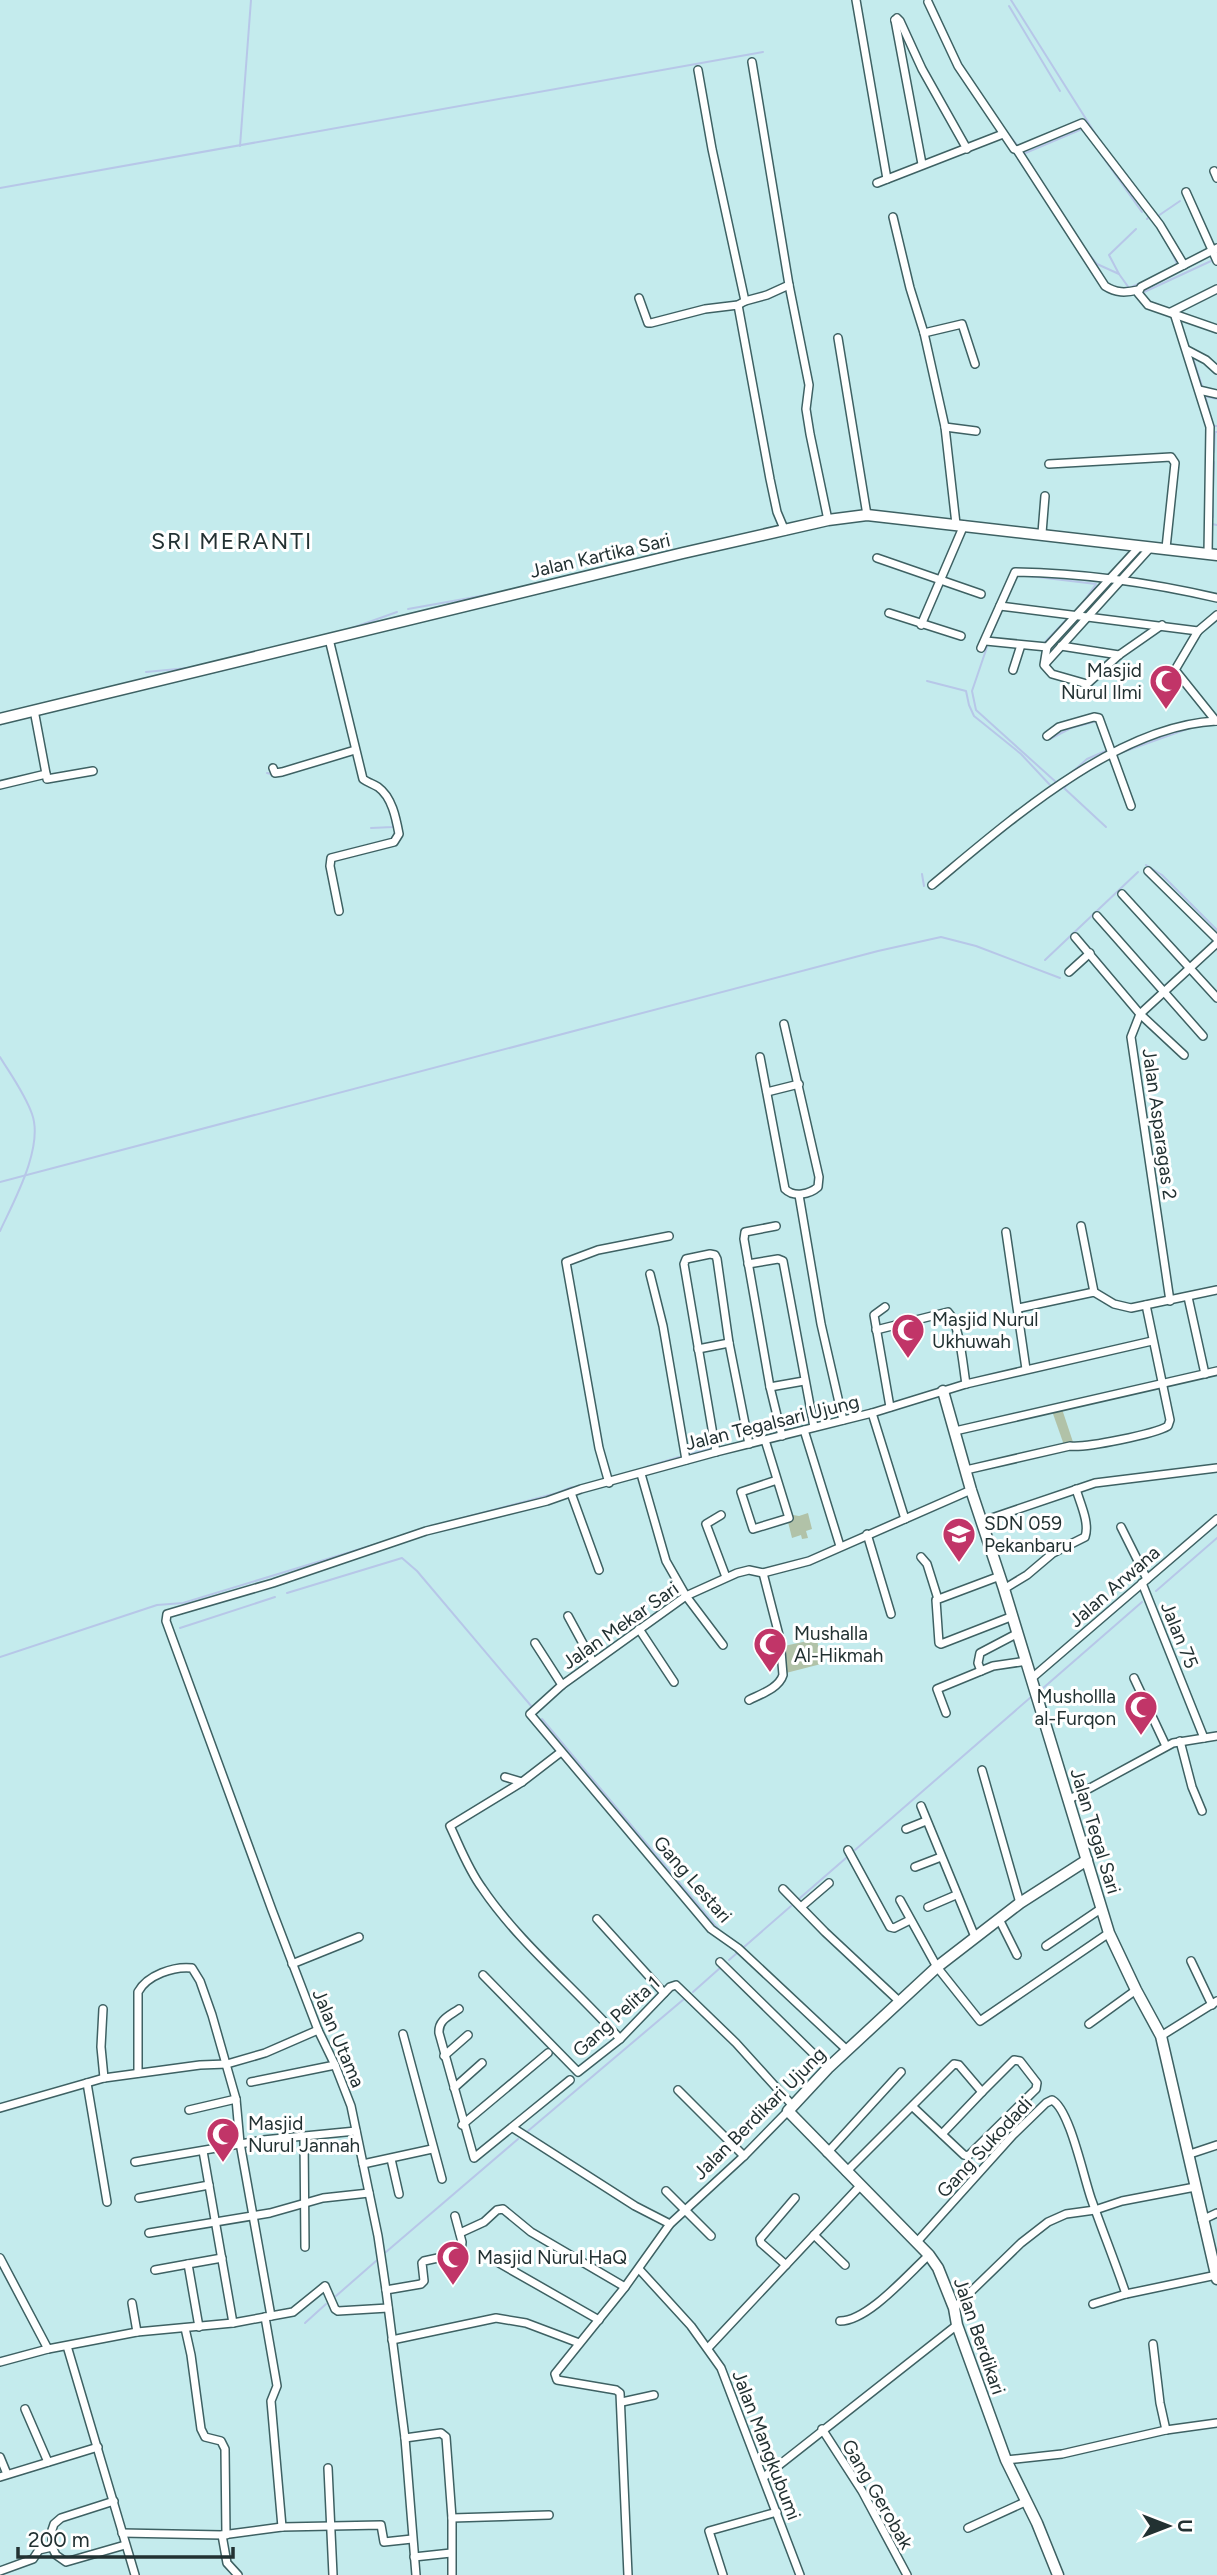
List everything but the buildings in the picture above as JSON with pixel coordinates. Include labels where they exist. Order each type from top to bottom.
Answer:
[{"type":"street","points":[[856,0],[887,179]]},
{"type":"street","points":[[928,2],[958,66],[1003,134],[1017,150],[1105,286],[1125,293],[1138,290],[1215,249]]},
{"type":"street","points":[[922,164],[895,20],[897,18],[967,149]]},
{"type":"street","points":[[903,61],[916,56]]},
{"type":"street","points":[[751,62],[809,385],[806,409],[828,520]]},
{"type":"street","points":[[698,70],[770,478],[777,512],[785,531]]},
{"type":"street","points":[[1017,150],[1082,123],[1160,225],[1184,265]]},
{"type":"street","points":[[877,183],[1003,134]]},
{"type":"street","points":[[1186,192],[1215,249],[1217,261]]},
{"type":"street","points":[[893,217],[924,333],[945,427],[960,525],[921,625]]},
{"type":"street","points":[[639,298],[648,323],[651,323],[741,303],[789,285]]},
{"type":"street","points":[[1173,313],[1217,289]]},
{"type":"street","points":[[1138,290],[1138,296],[1148,305],[1217,329]]},
{"type":"street","points":[[1173,313],[1214,427],[1212,555]]},
{"type":"street","points":[[924,333],[962,324],[975,364]]},
{"type":"street","points":[[838,338],[867,515]]},
{"type":"street","points":[[1186,349],[1206,360],[1217,370]]},
{"type":"street","points":[[1199,390],[1217,394]]},
{"type":"street","points":[[945,427],[976,431]]},
{"type":"street","points":[[1049,464],[1171,457],[1175,463],[1166,548]]},
{"type":"street","points":[[1042,533],[1045,496]]},
{"type":"street","name":"Jalan Kartika Sari","points":[[0,719],[828,520],[867,515],[1042,533],[1212,555]]},
{"type":"street","points":[[1044,665],[1048,647],[1054,639],[1146,546]]},
{"type":"street","points":[[1044,665],[1122,581],[1146,546]]},
{"type":"street","points":[[877,558],[981,594]]},
{"type":"street","points":[[1048,647],[984,645],[1015,572],[1122,581],[1217,598]]},
{"type":"street","points":[[1000,606],[1198,631]]},
{"type":"street","points":[[889,612],[921,625],[961,636]]},
{"type":"street","points":[[1217,614],[1198,631],[1181,655],[1175,670],[1217,722]]},
{"type":"street","points":[[1044,665],[1052,674],[1086,684],[1119,655],[1162,625]]},
{"type":"street","points":[[329,639],[363,779],[376,785],[388,800],[398,834],[394,842],[331,858],[330,866],[339,911]]},
{"type":"street","points":[[1054,639],[1062,646],[1119,655]]},
{"type":"street","points":[[1013,670],[1021,645]]},
{"type":"street","points":[[34,710],[49,779],[93,771]]},
{"type":"street","points":[[1047,736],[1059,727],[1098,717],[1131,806]]},
{"type":"street","points":[[932,885],[1056,787],[1111,752],[1195,722],[1217,722]]},
{"type":"street","points":[[273,768],[275,773],[282,772],[355,750]]},
{"type":"street","points":[[0,785],[46,774]]},
{"type":"street","points":[[1148,871],[1217,939]]},
{"type":"street","points":[[1122,894],[1217,998]]},
{"type":"street","points":[[1097,916],[1203,1036]]},
{"type":"street","points":[[1075,937],[1140,1014],[1184,1055]]},
{"type":"street","name":"Jalan Asparagas 2","points":[[1170,1301],[1131,1037],[1140,1014],[1190,969],[1217,939]]},
{"type":"street","points":[[1069,971],[1090,953]]},
{"type":"street","points":[[760,1057],[785,1189],[789,1193],[799,1195],[815,1190],[820,1181],[784,1024]]},
{"type":"street","points":[[766,1092],[799,1084]]},
{"type":"street","points":[[799,1195],[821,1324],[843,1420]]},
{"type":"street","points":[[776,1226],[744,1232],[782,1436]]},
{"type":"street","points":[[1081,1226],[1094,1292]]},
{"type":"street","points":[[1006,1231],[1026,1369]]},
{"type":"street","points":[[609,1482],[599,1448],[566,1262],[598,1250],[668,1236]]},
{"type":"street","points":[[716,1452],[684,1261],[710,1254],[717,1259],[729,1343],[749,1444]]},
{"type":"street","points":[[748,1264],[778,1259],[783,1261],[814,1427]]},
{"type":"street","points":[[650,1274],[663,1326],[686,1460]]},
{"type":"street","points":[[1019,1308],[1094,1292],[1123,1307],[1146,1309],[1170,1301],[1188,1300],[1217,1290]]},
{"type":"street","points":[[1188,1300],[1205,1374]]},
{"type":"street","points":[[885,1307],[874,1315],[890,1407]]},
{"type":"street","points":[[966,1470],[1070,1446],[1077,1447],[1164,1429],[1170,1423],[1146,1309]]},
{"type":"street","points":[[876,1330],[948,1311],[957,1334],[966,1384]]},
{"type":"street","name":"Jalan Tegalsari Ujung","points":[[571,1493],[716,1452],[872,1413],[966,1384],[1152,1341]]},
{"type":"street","points":[[698,1349],[729,1343]]},
{"type":"street","points":[[955,1431],[1217,1371]]},
{"type":"street","points":[[771,1387],[804,1381]]},
{"type":"street","name":"Jalan Tegal Sari","points":[[943,1391],[971,1490],[1013,1616],[1109,1933],[1161,2036],[1217,2276]]},
{"type":"street","points":[[872,1413],[905,1519]]},
{"type":"street","points":[[804,1430],[840,1546]]},
{"type":"street","points":[[765,1440],[789,1518],[753,1529],[741,1492],[777,1480]]},
{"type":"street","points":[[982,1521],[1095,1483],[1217,1468]]},
{"type":"street","points":[[641,1474],[666,1561],[685,1595],[723,1645]]},
{"type":"street","points":[[1004,1589],[1027,1575],[1053,1553],[1085,1537],[1086,1522],[1076,1489]]},
{"type":"street","name":"Jalan Mekar Sari","points":[[530,1714],[562,1685],[685,1595],[749,1570],[763,1573],[809,1561],[971,1490]]},
{"type":"street","points":[[571,1493],[599,1570]]},
{"type":"street","name":"Jalan Utama","points":[[416,2575],[405,2438],[386,2290],[351,2106],[292,1964],[178,1655],[166,1621],[167,1614],[274,1583],[426,1531],[571,1493]]},
{"type":"street","points":[[721,1515],[706,1524],[726,1577]]},
{"type":"street","name":"Jalan Arwana","points":[[1032,1678],[1217,1519]]},
{"type":"street","name":"Jalan 75","points":[[1121,1527],[1204,1738]]},
{"type":"street","points":[[867,1534],[891,1614]]},
{"type":"street","points":[[922,1557],[927,1564],[938,1599]]},
{"type":"street","points":[[749,1700],[774,1687],[782,1680],[783,1675],[780,1639],[763,1573]]},
{"type":"street","points":[[1000,1576],[935,1602],[941,1644],[1013,1616]]},
{"type":"street","points":[[568,1616],[593,1662]]},
{"type":"street","points":[[639,1629],[674,1682]]},
{"type":"street","points":[[981,1671],[978,1663],[981,1653],[1018,1633]]},
{"type":"street","points":[[535,1643],[562,1685]]},
{"type":"street","points":[[946,1713],[937,1689],[993,1666],[1027,1661]]},
{"type":"street","points":[[1134,1678],[1166,1746]]},
{"type":"street","name":"Gang Lestari","points":[[530,1714],[712,1929],[738,1948],[847,2050]]},
{"type":"street","points":[[1068,1800],[1166,1746],[1180,1741],[1217,1736]]},
{"type":"street","points":[[1180,1741],[1192,1787],[1202,1811]]},
{"type":"street","points":[[561,1752],[522,1782],[450,1826],[472,1875],[484,1892],[516,1930],[620,2039]]},
{"type":"street","points":[[982,1770],[1020,1903]]},
{"type":"street","points":[[505,1777],[522,1782]]},
{"type":"street","points":[[920,1806],[975,1937]]},
{"type":"street","points":[[906,1829],[926,1821]]},
{"type":"street","points":[[848,1850],[890,1927],[894,1928],[910,1920]]},
{"type":"street","points":[[915,1867],[941,1857]]},
{"type":"street","name":"Jalan Berdikari Ujung","points":[[622,2402],[620,2393],[616,2390],[555,2379],[555,2374],[639,2269],[670,2224],[744,2156],[828,2068],[937,1967],[1020,1903],[1087,1860]]},
{"type":"street","points":[[801,1907],[829,1883]]},
{"type":"street","points":[[783,1889],[900,2002]]},
{"type":"street","points":[[928,1907],[956,1895]]},
{"type":"street","points":[[900,1900],[937,1967],[980,2021],[1109,1933]]},
{"type":"street","points":[[1046,1946],[1102,1908]]},
{"type":"street","points":[[597,1919],[664,1993]]},
{"type":"street","points":[[1000,1921],[1017,1955]]},
{"type":"street","points":[[292,1964],[359,1937]]},
{"type":"street","points":[[1161,2036],[1214,2003],[1191,1961]]},
{"type":"street","points":[[720,1962],[828,2068]]},
{"type":"street","points":[[138,2073],[138,1992],[149,1980],[161,1974],[189,1967],[195,1970],[236,2099],[240,2143],[277,2386],[271,2401],[282,2527]]},
{"type":"street","name":"Gang Pelita 1","points":[[483,1975],[578,2072],[620,2039],[673,1985],[680,1987],[736,2043],[790,2109]]},
{"type":"street","points":[[1089,2024],[1136,1990]]},
{"type":"street","points":[[103,2009],[101,2047],[104,2078]]},
{"type":"street","points":[[459,2009],[438,2026],[462,2125],[474,2158],[570,2080]]},
{"type":"street","points":[[0,2108],[104,2078],[227,2064],[265,2053],[318,2031]]},
{"type":"street","points":[[403,2034],[442,2179]]},
{"type":"street","points":[[444,2056],[468,2035]]},
{"type":"street","points":[[462,2125],[548,2053]]},
{"type":"street","points":[[913,2107],[964,2155],[970,2155],[1035,2089],[1037,2083],[1020,2061],[1014,2060],[943,2134]]},
{"type":"street","points":[[454,2088],[482,2063]]},
{"type":"street","points":[[846,2172],[956,2064],[982,2092]]},
{"type":"street","points":[[251,2082],[335,2066]]},
{"type":"street","points":[[827,2153],[901,2073]]},
{"type":"street","points":[[87,2083],[107,2202]]},
{"type":"street","points":[[678,2090],[744,2156]]},
{"type":"street","points":[[188,2110],[236,2099]]},
{"type":"street","name":"Gang Sukodadi","points":[[916,2243],[1013,2135],[1052,2100],[1059,2106],[1068,2124],[1095,2210]]},
{"type":"street","name":"Jalan Berdikari","points":[[790,2109],[827,2153],[929,2255],[938,2268],[1006,2460],[1037,2523],[1058,2575]]},
{"type":"street","points":[[513,2128],[635,2206],[670,2224]]},
{"type":"street","points":[[135,2162],[240,2143],[356,2131]]},
{"type":"street","points":[[304,2137],[305,2246]]},
{"type":"street","points":[[1190,2154],[1217,2145]]},
{"type":"street","points":[[363,2164],[432,2148]]},
{"type":"street","points":[[203,2151],[233,2323]]},
{"type":"street","points":[[391,2159],[399,2194]]},
{"type":"street","points":[[139,2198],[209,2185]]},
{"type":"street","points":[[708,2348],[860,2186]]},
{"type":"street","points":[[954,2308],[1021,2243],[1048,2222],[1066,2214],[1195,2187]]},
{"type":"street","points":[[666,2191],[711,2236]]},
{"type":"street","points":[[149,2233],[270,2213],[323,2198],[369,2193]]},
{"type":"street","points":[[786,2265],[761,2243],[760,2239],[795,2198]]},
{"type":"street","points":[[460,2233],[503,2209],[531,2232],[625,2287]]},
{"type":"street","points":[[1095,2210],[1126,2294]]},
{"type":"street","points":[[1202,2220],[1217,2213]]},
{"type":"street","points":[[386,2290],[423,2283],[422,2263],[425,2261],[460,2255],[463,2248],[455,2216]]},
{"type":"street","points":[[814,2235],[845,2266]]},
{"type":"street","points":[[840,2321],[851,2320],[872,2308],[929,2255]]},
{"type":"street","points":[[0,2258],[48,2349]]},
{"type":"street","points":[[155,2270],[222,2258]]},
{"type":"street","points":[[499,2263],[599,2320]]},
{"type":"street","points":[[188,2264],[199,2327]]},
{"type":"street","name":"Jalan Mangkubumi","points":[[639,2269],[691,2326],[721,2368],[800,2575]]},
{"type":"street","points":[[1093,2304],[1126,2294],[1217,2276]]},
{"type":"street","points":[[0,2362],[48,2349],[137,2332],[233,2323],[296,2311],[325,2286],[338,2311],[388,2308]]},
{"type":"street","points":[[132,2303],[137,2332]]},
{"type":"street","points":[[392,2340],[496,2318],[526,2323],[579,2343]]},
{"type":"street","points":[[764,2477],[957,2325]]},
{"type":"street","points":[[185,2329],[201,2429],[205,2437],[220,2441],[225,2449],[226,2563],[237,2575]]},
{"type":"street","points":[[1153,2344],[1166,2430]]},
{"type":"street","points":[[67,2346],[135,2575]]},
{"type":"street","points":[[628,2575],[622,2402],[654,2395]]},
{"type":"street","points":[[25,2409],[48,2462]]},
{"type":"street","points":[[1006,2460],[1062,2454],[1166,2430],[1217,2423]]},
{"type":"street","name":"Gang Gerobak","points":[[822,2429],[862,2491],[907,2575]]},
{"type":"street","points":[[405,2438],[441,2434],[446,2437],[452,2518],[452,2575]]},
{"type":"street","points":[[0,2457],[3,2475],[98,2447]]},
{"type":"street","points":[[328,2468],[333,2575]]},
{"type":"street","points":[[114,2501],[61,2518],[52,2530],[52,2547],[56,2555],[66,2562],[125,2545]]},
{"type":"street","points":[[968,2528],[1026,2502]]},
{"type":"street","points":[[723,2575],[709,2531],[776,2512]]},
{"type":"street","points":[[452,2518],[549,2515]]},
{"type":"street","points":[[121,2533],[224,2535],[282,2527],[381,2525],[384,2542],[412,2539]]},
{"type":"street","points":[[0,2571],[31,2560],[39,2550],[52,2547]]},
{"type":"street","points":[[414,2557],[451,2553]]},
{"type":"green space","points":[[1062,1409],[1074,1445],[1064,1445],[1052,1411]]},
{"type":"green space","points":[[808,1513],[812,1529],[806,1531],[808,1538],[802,1539],[801,1535],[792,1538],[788,1522],[793,1515]]},
{"type":"green space","points":[[817,1639],[821,1664],[786,1673],[784,1646]]},
{"type":"waterway","points":[[240,146],[251,0]]},
{"type":"waterway","points":[[1011,0],[1098,138]]},
{"type":"waterway","points":[[1009,6],[1060,91]]},
{"type":"waterway","points":[[0,188],[763,52]]},
{"type":"waterway","points":[[1023,154],[1082,129]]},
{"type":"waterway","points":[[1010,136],[1018,146]]},
{"type":"waterway","points":[[1100,153],[1142,212]]},
{"type":"waterway","points":[[1029,162],[1041,181]]},
{"type":"waterway","points":[[1158,216],[1180,201]]},
{"type":"waterway","points":[[1088,253],[1097,264],[1119,274],[1109,255],[1136,229]]},
{"type":"waterway","points":[[1171,250],[1177,264]]},
{"type":"waterway","points":[[1142,293],[1211,261]]},
{"type":"waterway","points":[[1119,274],[1129,288],[1150,279]]},
{"type":"waterway","points":[[1148,301],[1167,308]]},
{"type":"waterway","points":[[1193,358],[1203,389]]},
{"type":"waterway","points":[[1205,395],[1213,426],[1217,426]]},
{"type":"waterway","points":[[1205,396],[1217,399]]},
{"type":"waterway","points":[[1214,452],[1217,432]]},
{"type":"waterway","points":[[1213,490],[1214,462]]},
{"type":"waterway","points":[[1213,493],[1213,517]]},
{"type":"waterway","points":[[1212,549],[1212,524],[1217,525]]},
{"type":"waterway","points":[[1029,576],[1096,584],[1082,604]]},
{"type":"waterway","points":[[408,609],[492,594]]},
{"type":"waterway","points":[[352,628],[397,612]]},
{"type":"waterway","points":[[990,637],[1001,613]]},
{"type":"waterway","points":[[1044,643],[1069,617]]},
{"type":"waterway","points":[[987,647],[972,691],[976,710],[1057,783]]},
{"type":"waterway","points":[[207,674],[293,653]]},
{"type":"waterway","points":[[146,672],[188,668]]},
{"type":"waterway","points":[[927,681],[966,691],[974,716],[1021,754],[1050,785]]},
{"type":"waterway","points":[[1050,739],[1071,728],[1097,721]]},
{"type":"waterway","points":[[1120,753],[1187,729]]},
{"type":"waterway","points":[[1069,775],[1087,759],[1108,750]]},
{"type":"waterway","points":[[267,773],[275,775]]},
{"type":"waterway","points":[[1069,783],[1064,788],[1106,827]]},
{"type":"waterway","points":[[375,789],[384,797],[390,810]]},
{"type":"waterway","points":[[371,828],[393,827],[392,819]]},
{"type":"waterway","points":[[1146,865],[1162,875],[1217,930]]},
{"type":"waterway","points":[[1045,960],[1138,872]]},
{"type":"waterway","points":[[922,874],[924,886]]},
{"type":"waterway","points":[[0,1182],[878,951],[941,937],[976,946],[1060,978]]},
{"type":"waterway","points":[[0,1057],[26,1099],[35,1127],[26,1174],[0,1231]]},
{"type":"waterway","points":[[691,1454],[710,1448]]},
{"type":"waterway","points":[[646,1467],[679,1457]]},
{"type":"waterway","points":[[455,1520],[572,1487]]},
{"type":"waterway","points":[[1156,1591],[1217,1538]]},
{"type":"waterway","points":[[0,1657],[157,1605],[183,1603],[393,1539]]},
{"type":"waterway","points":[[287,1593],[402,1558],[417,1571],[532,1707]]},
{"type":"waterway","points":[[180,1628],[275,1597]]},
{"type":"waterway","points":[[1042,1689],[1142,1602]]},
{"type":"waterway","points":[[855,1850],[1031,1697]]},
{"type":"waterway","points":[[542,1719],[720,1931],[744,1948]]},
{"type":"waterway","points":[[800,1898],[846,1858]]},
{"type":"waterway","points":[[744,1947],[791,1906]]},
{"type":"waterway","points":[[729,1960],[737,1953]]},
{"type":"waterway","points":[[693,1992],[720,1968]]},
{"type":"waterway","points":[[528,2131],[684,1999]]},
{"type":"waterway","points":[[386,2252],[518,2139]]},
{"type":"waterway","points":[[336,2296],[376,2261]]},
{"type":"waterway","points":[[305,2323],[326,2304]]},
{"type":"place","name":"Masjid Nurul Ilmi","points":[[1166,711]]},
{"type":"place","name":"Masjid Nurul Ukhuwah","points":[[908,1360]]},
{"type":"place","name":"SDN 059 Pekanbaru","points":[[959,1564]]},
{"type":"place","name":"Mushalla Al-Hikmah","points":[[770,1674]]},
{"type":"place","name":"Mushollla al-Furqon","points":[[1141,1737]]},
{"type":"place","name":"Masjid Nurul Jannah","points":[[223,2164]]},
{"type":"place","name":"Masjid Nurul HaQ","points":[[453,2287]]},
{"type":"district","name":"SRI MERANTI","points":[[232,541]]}]
